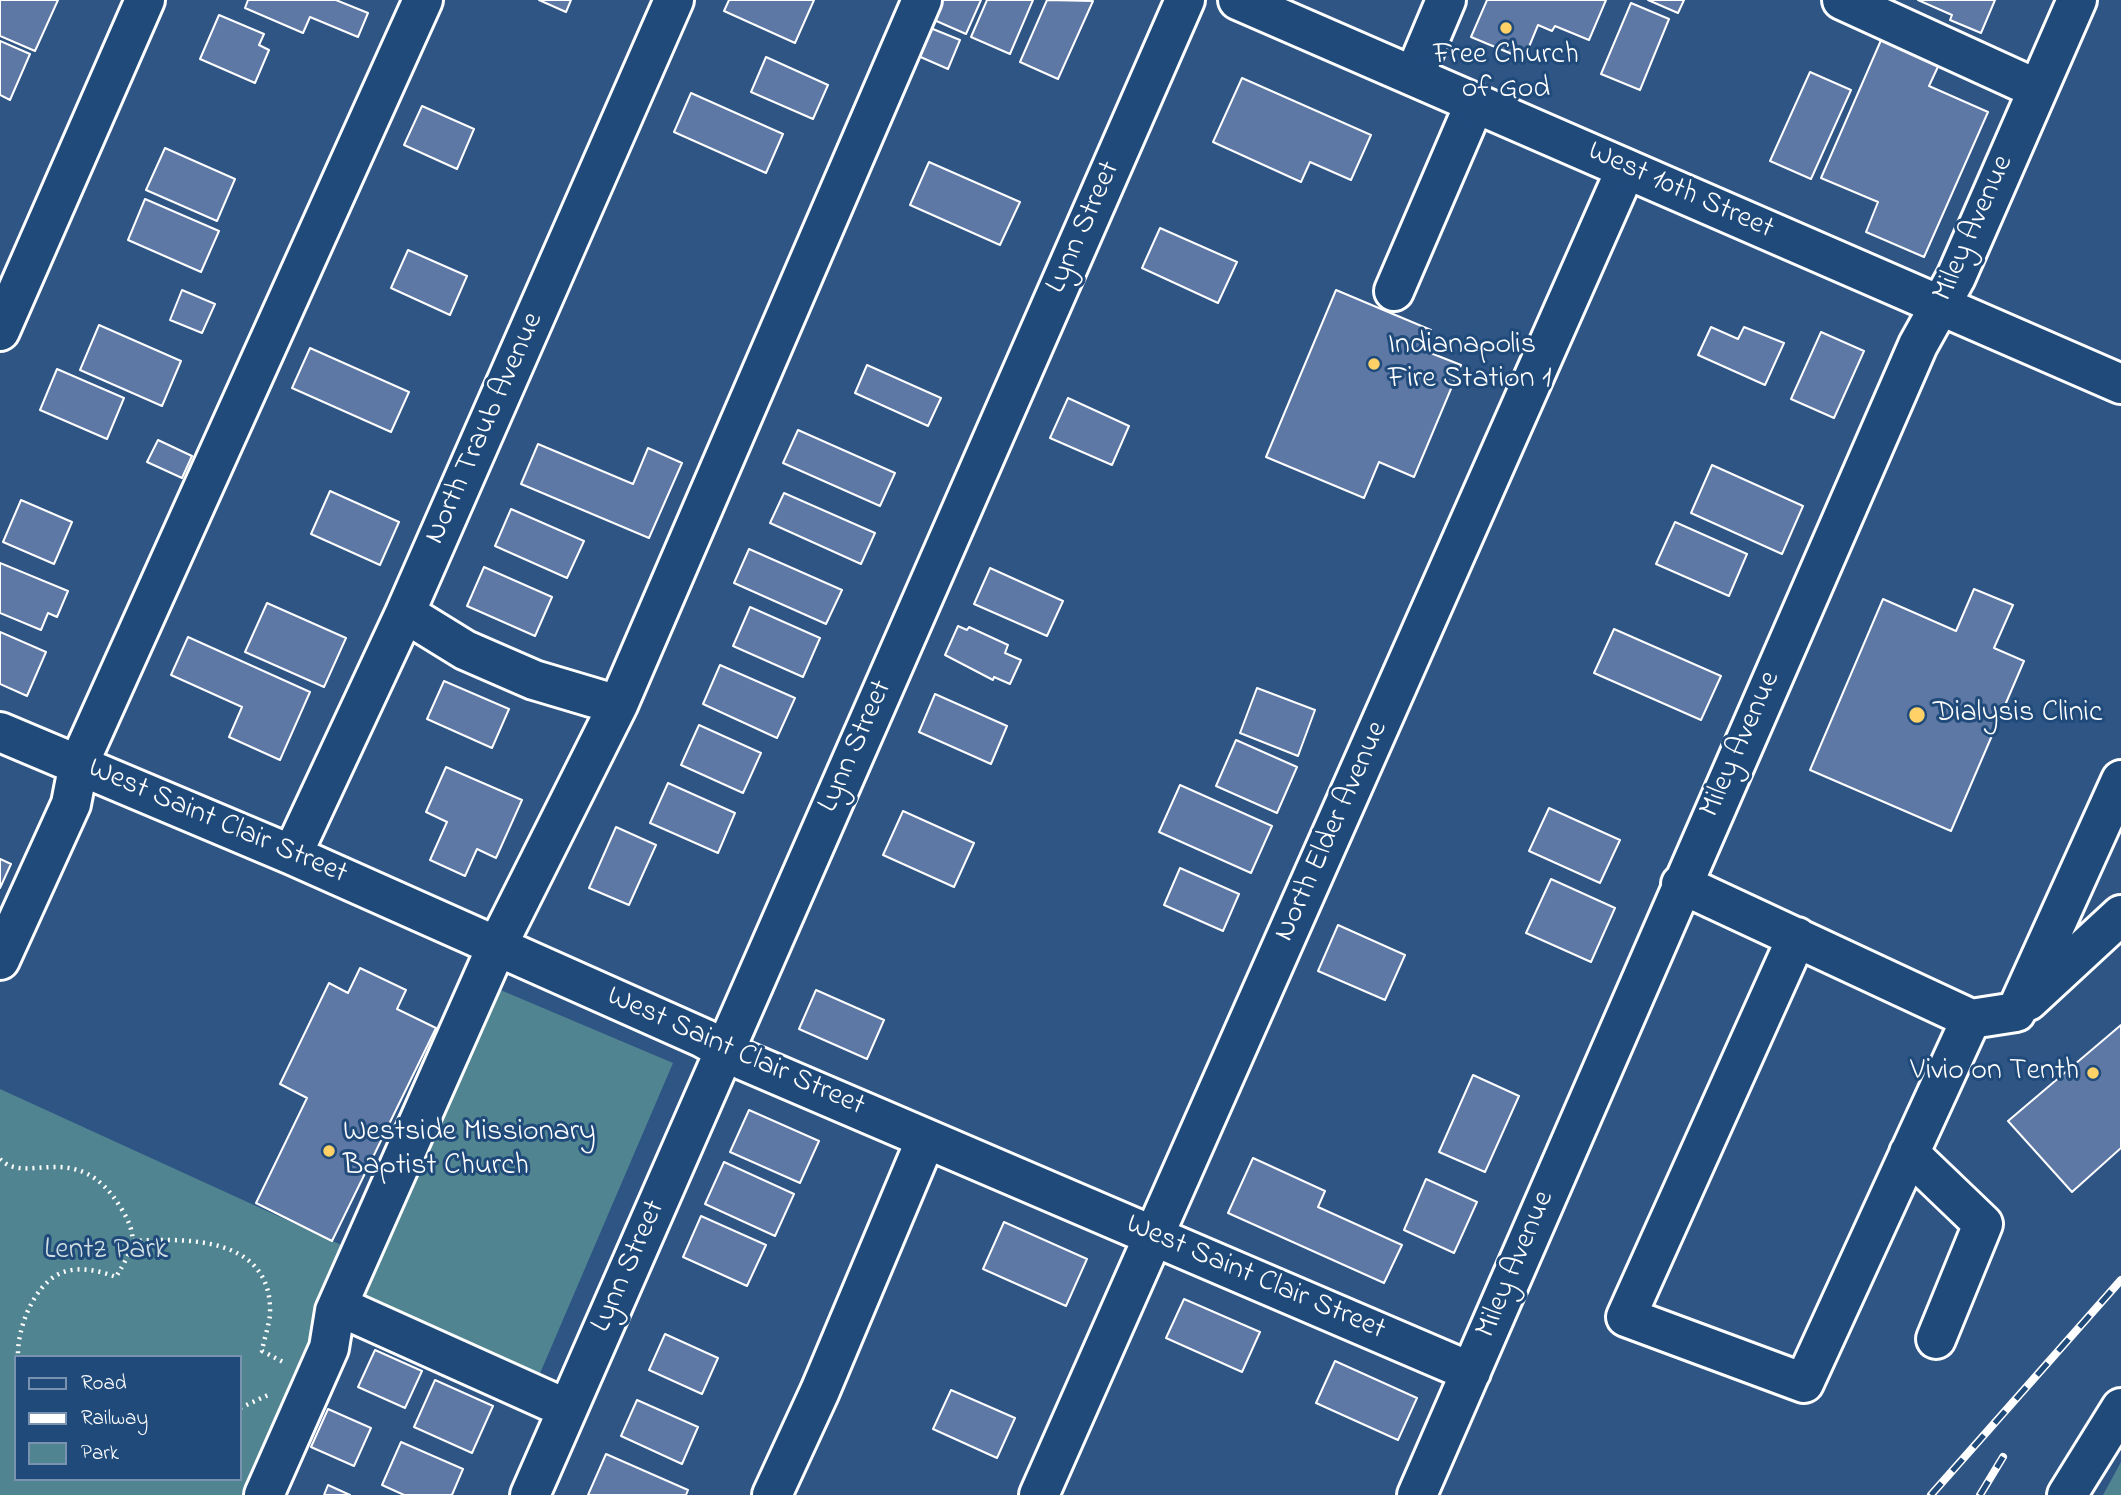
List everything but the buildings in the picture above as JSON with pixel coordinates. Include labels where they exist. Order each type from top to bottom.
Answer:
[{"type":"street","points":[[0,331],[145,0]]},
{"type":"street","points":[[0,960],[71,804],[79,763],[423,0]]},
{"type":"street","name":"North Traub Avenue","points":[[292,855],[405,613],[674,0]]},
{"type":"street","points":[[264,1495],[329,1348],[338,1306],[497,946],[618,705],[922,0]]},
{"type":"street","name":"Lynn Street","points":[[530,1495],[1185,0]]},
{"type":"street","name":"West 10th Street","points":[[1238,0],[2121,384]]},
{"type":"street","points":[[1413,76],[1446,0]]},
{"type":"street","points":[[1842,0],[2037,89]]},
{"type":"street","name":"Miley Avenue","points":[[1417,1495],[1918,345],[1942,306],[2077,0]]},
{"type":"street","points":[[1394,291],[1475,103]]},
{"type":"street","name":"North Elder Avenue","points":[[1039,1495],[1152,1235],[1447,579],[1626,169]]},
{"type":"street","points":[[405,613],[465,650],[523,675],[618,705]]},
{"type":"street","name":"West Saint Clair Street","points":[[0,732],[292,855],[926,1139],[1471,1371]]},
{"type":"street","points":[[2016,1012],[2121,780]]},
{"type":"street","points":[[1681,884],[1971,1019],[2016,1012],[2121,915]]},
{"type":"street","points":[[1797,937],[1626,1317],[1804,1384],[1971,1019]]},
{"type":"street","points":[[772,1495],[820,1391],[926,1139]]},
{"type":"street","points":[[1909,1153],[1983,1224],[1936,1339]]},
{"type":"street","points":[[338,1306],[567,1409]]},
{"type":"street","points":[[2067,1495],[2121,1408]]},
{"type":"path","points":[[0,1159],[14,1168],[60,1166],[98,1178],[123,1210],[135,1234],[131,1250],[116,1277],[99,1270],[78,1270],[57,1274],[43,1288],[26,1317],[18,1355]]},
{"type":"path","points":[[133,1241],[212,1243],[246,1258],[260,1275],[268,1296],[270,1315],[262,1351],[316,1378]]},
{"type":"green space","points":[[491,986],[673,1063],[535,1385],[357,1308]]},
{"type":"green space","name":"Lentz Park","points":[[0,1089],[348,1248],[242,1495],[0,1495]]},
{"type":"green space","points":[[2121,1462],[2121,1495],[2103,1495]]},
{"type":"railway","points":[[1931,1495],[2121,1280]]},
{"type":"railway","points":[[1980,1495],[2003,1457]]},
{"type":"place","name":"Free Church of God","points":[[1506,28]]},
{"type":"place","name":"Indianapolis Fire Station 1","points":[[1374,364]]},
{"type":"place","name":"Dialysis Clinic","points":[[1917,715]]},
{"type":"place","name":"Vivio on Tenth","points":[[2093,1073]]},
{"type":"place","name":"Westside Missionary Baptist Church","points":[[329,1151]]}]
